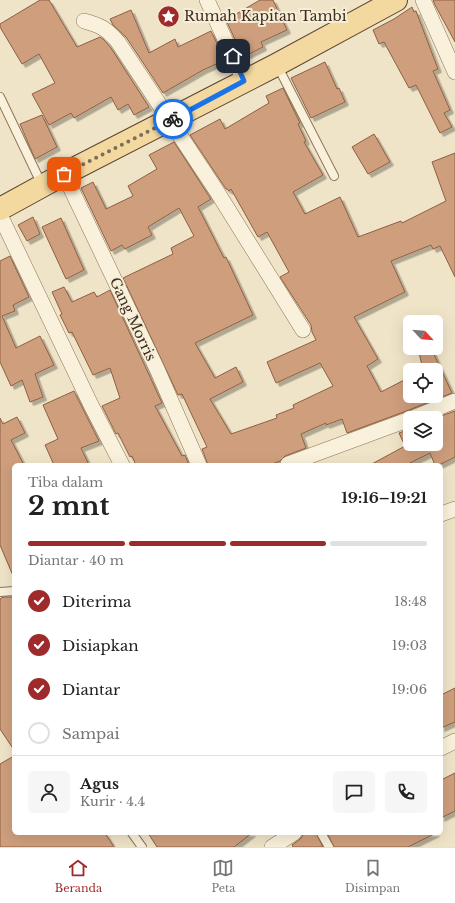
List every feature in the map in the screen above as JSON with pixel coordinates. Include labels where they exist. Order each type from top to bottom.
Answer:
[{"type":"main road","points":[[0,209],[42,185],[276,65],[396,0]]},
{"type":"street","points":[[207,0],[244,81]]},
{"type":"street","points":[[423,0],[455,72]]},
{"type":"street","points":[[84,21],[96,24],[105,29],[118,42],[216,190],[304,330]]},
{"type":"street","name":"Gang Morris","points":[[64,174],[157,369],[198,463]]},
{"type":"street","points":[[0,215],[121,463]]},
{"type":"street","points":[[431,411],[455,401]]},
{"type":"street","points":[[291,463],[403,422]]},
{"type":"street","points":[[443,513],[455,509]]},
{"type":"street","points":[[443,747],[455,741]]},
{"type":"lane","points":[[276,65],[334,176]]},
{"type":"lane","points":[[0,97],[42,185]]},
{"type":"lane","points":[[0,592],[12,591]]},
{"type":"lane","points":[[133,835],[142,847]]},
{"type":"lane","points":[[322,835],[329,847]]},
{"type":"building","points":[[40,0],[49,0],[77,47],[100,37],[104,40],[111,48],[149,107],[134,115],[128,104],[118,110],[111,97],[74,118],[71,113],[49,125],[32,94],[55,83],[39,54],[22,64],[0,27],[0,24]]},
{"type":"building","points":[[260,0],[273,0],[287,30],[261,42],[263,47],[243,57],[226,20]]},
{"type":"building","points":[[433,0],[455,0],[455,42],[435,5]]},
{"type":"building","points":[[412,7],[414,12],[416,11],[438,69],[433,71],[450,110],[444,113],[452,127],[440,133],[416,85],[409,88],[384,42],[379,44],[373,30]]},
{"type":"building","points":[[131,10],[149,53],[175,39],[178,47],[211,31],[225,60],[203,70],[163,93],[126,37],[113,25],[110,19]]},
{"type":"building","points":[[325,62],[337,89],[339,88],[345,102],[311,118],[291,78]]},
{"type":"building","points":[[283,88],[300,123],[298,124],[306,141],[304,142],[323,175],[293,192],[305,214],[340,197],[358,237],[401,221],[402,223],[446,201],[432,162],[455,153],[455,277],[440,246],[433,249],[431,245],[391,261],[405,292],[354,317],[378,359],[367,366],[381,392],[403,381],[403,403],[427,403],[347,433],[342,419],[326,425],[326,423],[301,434],[306,448],[285,456],[280,461],[275,463],[207,463],[202,449],[207,447],[182,394],[178,395],[123,278],[173,254],[171,248],[194,236],[179,208],[148,227],[152,235],[125,249],[122,245],[111,251],[81,188],[93,182],[106,209],[133,196],[128,186],[157,169],[149,155],[174,142],[211,199],[198,207],[224,258],[226,257],[253,315],[195,343],[215,378],[236,367],[243,382],[210,399],[231,434],[277,418],[276,415],[294,408],[293,405],[333,386],[320,363],[276,383],[267,362],[316,340],[312,332],[311,325],[280,277],[289,272],[267,232],[258,237],[231,189],[229,191],[226,189],[190,135],[220,119],[225,129],[269,103],[266,96]]},
{"type":"building","points":[[42,115],[57,147],[35,159],[20,124]]},
{"type":"building","points":[[374,134],[390,162],[368,174],[352,147]]},
{"type":"building","points":[[33,217],[40,234],[27,241],[18,225]]},
{"type":"building","points":[[61,218],[84,270],[66,279],[42,227]]},
{"type":"building","points":[[10,256],[29,297],[13,305],[15,311],[2,316],[16,348],[40,336],[54,365],[35,374],[43,397],[30,402],[22,380],[11,386],[0,362],[0,261]]},
{"type":"building","points":[[64,287],[72,302],[94,292],[97,297],[110,290],[162,403],[155,406],[182,456],[185,455],[188,463],[135,463],[132,456],[130,457],[118,433],[116,434],[102,406],[120,398],[110,368],[93,375],[72,332],[69,333],[60,315],[62,314],[52,292]]},
{"type":"building","points":[[420,355],[434,355],[438,363],[421,363]]},
{"type":"building","points":[[443,374],[452,393],[443,397]]},
{"type":"building","points":[[74,391],[99,441],[81,448],[88,463],[53,463],[45,445],[58,439],[43,405]]},
{"type":"building","points":[[455,411],[455,457],[443,463],[434,463],[430,453],[410,463],[374,463],[403,447],[403,451],[443,451],[443,415]]},
{"type":"building","points":[[17,417],[25,433],[11,440],[23,463],[12,463],[12,573],[0,545],[0,418],[3,424]]},
{"type":"building","points":[[403,432],[403,442],[399,433]]},
{"type":"building","points":[[3,597],[12,597],[12,747],[0,729],[0,599]]},
{"type":"building","points":[[455,688],[455,722],[443,727],[443,694]]},
{"type":"building","points":[[12,757],[12,835],[106,835],[114,847],[0,847],[0,764]]},
{"type":"building","points":[[455,773],[455,811],[443,817],[443,779]]},
{"type":"building","points":[[149,835],[249,835],[234,847],[157,847]]},
{"type":"building","points":[[302,835],[317,835],[323,847],[293,847],[292,845]]},
{"type":"building","points":[[328,835],[432,835],[408,847],[334,847]]},
{"type":"way so far","points":[[64,174],[173,119]]},
{"type":"place","name":"Rumah Kapitan Tambi","points":[[168,16]]},
{"type":"route","points":[[173,119],[244,81],[233,56]]}]
